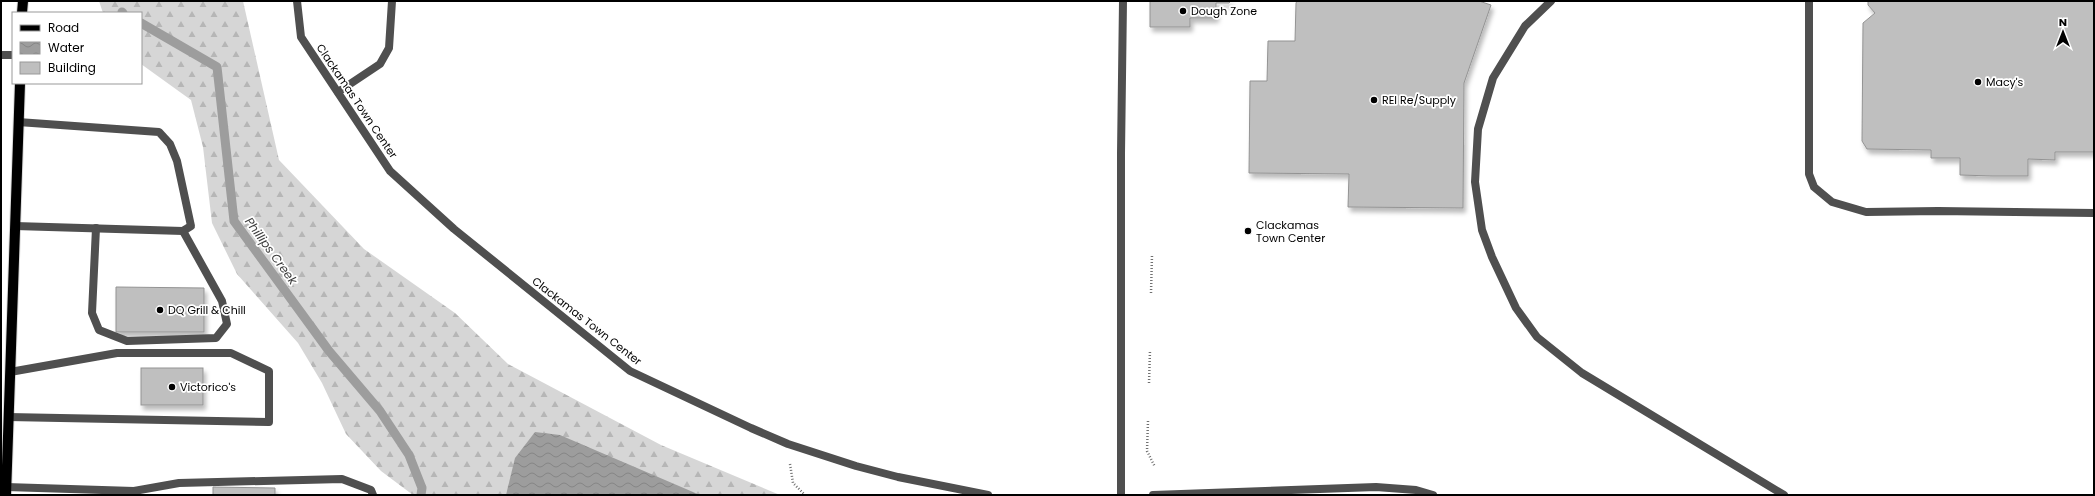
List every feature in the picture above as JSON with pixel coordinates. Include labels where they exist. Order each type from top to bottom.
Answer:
[{"type":"main road","points":[[22,12],[23,1]]},
{"type":"main road","points":[[6,491],[20,84]]},
{"type":"street","name":"Clackamas Town Center","points":[[297,1],[301,37],[390,171],[454,229],[630,371],[788,444],[891,475],[988,495]]},
{"type":"street","points":[[338,92],[380,64],[389,48],[392,1]]},
{"type":"street","points":[[1121,495],[1121,153],[1123,1]]},
{"type":"street","points":[[1551,1],[1525,26],[1493,78],[1478,129],[1475,182],[1482,230],[1492,258],[1516,308],[1537,337],[1589,378],[1784,495]]},
{"type":"street","points":[[1808,1],[1808,174],[1814,187],[1832,202],[1866,212],[1938,211],[2094,213]]},
{"type":"street","points":[[1,55],[12,55]]},
{"type":"street","points":[[15,226],[183,231],[191,226],[177,161],[170,144],[159,132],[18,122]]},
{"type":"street","points":[[96,228],[92,313],[99,330],[127,340],[216,338],[227,324],[222,301],[183,231]]},
{"type":"street","points":[[8,417],[269,422],[269,371],[231,353],[117,353],[10,372]]},
{"type":"street","points":[[6,491],[134,493],[179,483],[342,479],[371,490],[373,495]]},
{"type":"street","points":[[1152,495],[1376,487],[1432,495]]},
{"type":"path","points":[[1151,293],[1152,255]]},
{"type":"path","points":[[1149,382],[1150,350]]},
{"type":"path","points":[[1148,421],[1147,451],[1155,467]]},
{"type":"path","points":[[793,483],[805,495]]},
{"type":"green space","points":[[99,1],[243,1],[279,160],[364,249],[455,313],[508,364],[661,445],[780,495],[413,495],[381,471],[346,434],[322,383],[298,343],[237,274],[212,223],[203,147],[191,100],[142,65],[142,12],[103,12]]},
{"type":"water","points":[[535,432],[560,435],[700,495],[506,495],[515,458]]},
{"type":"building","name":"Dough Zone","points":[[1150,1],[1231,1],[1229,3],[1216,3],[1216,18],[1190,18],[1190,27],[1150,27]]},
{"type":"building","points":[[1297,1],[1479,1],[1491,5],[1464,83],[1463,208],[1348,207],[1349,174],[1249,173],[1250,81],[1267,81],[1268,41],[1295,41]]},
{"type":"building","name":"Macy's","points":[[1868,1],[2094,1],[2094,152],[2055,152],[2055,160],[2028,159],[2028,176],[1992,176],[1960,175],[1960,158],[1931,158],[1931,150],[1867,149],[1862,141],[1863,23],[1875,13],[1868,5]]},
{"type":"building","name":"DQ Grill & Chill","points":[[116,287],[204,288],[204,332],[116,332]]},
{"type":"building","name":"Victorico's","points":[[141,368],[203,368],[203,405],[141,405]]},
{"type":"building","points":[[213,487],[275,488],[275,495],[213,495]]},
{"type":"waterway","name":"Phillips Creek","points":[[142,24],[217,67],[234,221],[329,351],[380,411],[409,455],[422,488],[421,495]]},
{"type":"place","name":"Dough Zone","points":[[1183,11]]},
{"type":"place","name":"Macy's","points":[[1978,82]]},
{"type":"place","name":"REI Re/Supply","points":[[1374,100]]},
{"type":"place","name":"Clackamas Town Center","points":[[1248,231]]},
{"type":"place","name":"DQ Grill & Chill","points":[[160,310]]},
{"type":"place","name":"Victorico's","points":[[172,387]]}]
